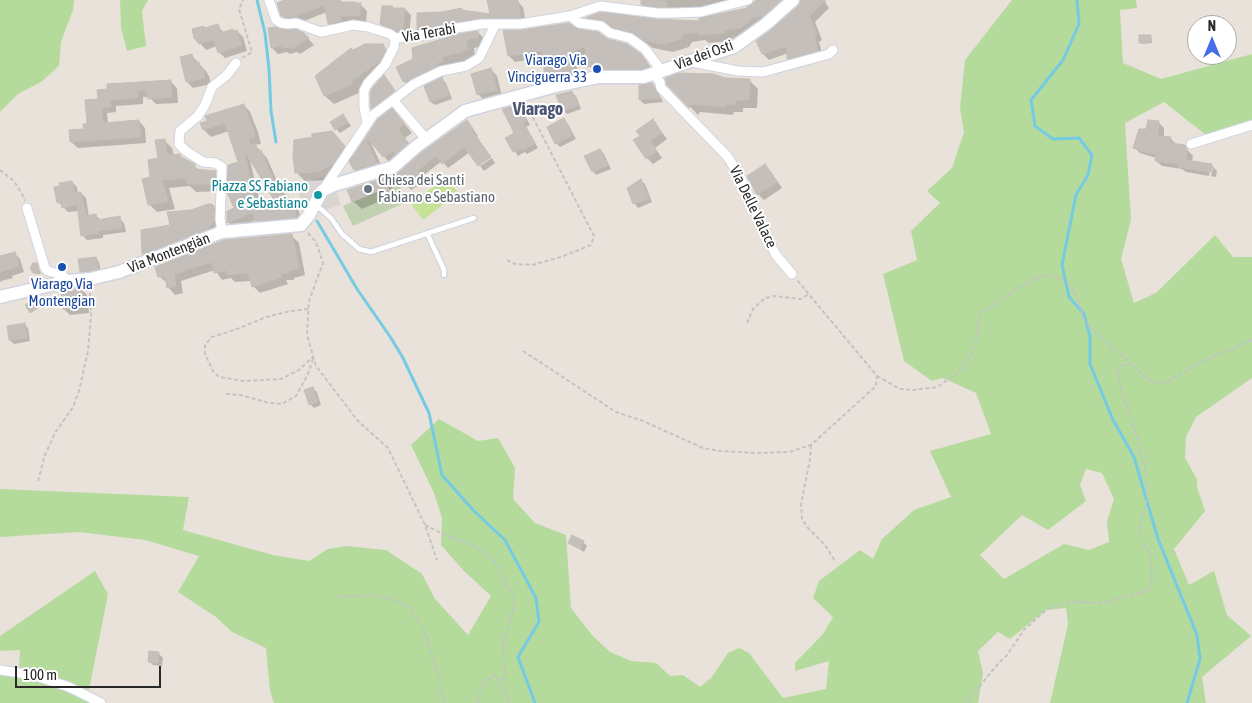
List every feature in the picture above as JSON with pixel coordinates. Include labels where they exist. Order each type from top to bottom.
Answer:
[{"type":"street","points":[[269,0],[276,20],[281,23],[296,23],[321,32],[353,25],[375,29],[390,34],[395,38]]},
{"type":"street","name":"Via Terabi","points":[[367,122],[364,107],[364,91],[368,83],[384,65],[394,47],[395,38],[430,35],[482,24],[520,24],[570,16],[600,6],[657,13],[701,12],[748,0]]},
{"type":"street","name":"Via dei Osti","points":[[322,191],[334,185],[393,167],[426,139],[465,111],[521,95],[598,77],[643,77],[734,47],[766,24],[793,0]]},
{"type":"street","name":"Via Delle Valace","points":[[570,16],[579,23],[601,26],[610,33],[630,38],[645,49],[657,72],[661,88],[727,156],[741,178],[776,255],[792,274]]},
{"type":"street","points":[[301,225],[373,115],[414,84],[441,71],[466,66],[479,58],[495,25]]},
{"type":"street","points":[[689,62],[738,71],[763,72],[829,54],[833,50]]},
{"type":"street","points":[[222,232],[220,219],[222,167],[215,163],[203,162],[186,152],[179,144],[180,131],[198,116],[212,87],[227,75],[236,62]]},
{"type":"street","points":[[393,100],[426,139]]},
{"type":"street","points":[[1191,144],[1252,125]]},
{"type":"street","points":[[27,208],[45,268],[48,272],[62,275],[68,281]]},
{"type":"street","name":"Via Montengiàn","points":[[0,298],[68,281],[90,279],[119,272],[222,232],[301,225]]},
{"type":"street","points":[[0,670],[33,675],[69,687],[101,703]]},
{"type":"lane","points":[[315,204],[331,218],[342,234],[359,249],[371,252],[474,218]]},
{"type":"lane","points":[[427,233],[444,270],[444,275]]},
{"type":"path","points":[[236,62],[252,52],[240,9],[243,0]]},
{"type":"path","points":[[507,260],[515,264],[532,265],[562,257],[591,245],[594,236],[521,95]]},
{"type":"path","points":[[0,170],[14,181],[22,194],[27,208]]},
{"type":"path","points":[[301,225],[316,242],[323,263],[309,301],[308,309],[307,335],[316,366],[358,421],[388,448],[425,525],[437,560]]},
{"type":"path","points":[[792,274],[877,376],[900,389],[914,390],[937,387],[958,373],[971,356],[977,338],[980,313],[1035,278],[1051,275],[1062,279],[1070,285],[1078,299],[1083,318],[1096,333],[1148,379],[1167,382],[1200,363],[1252,340]]},
{"type":"path","points":[[38,481],[44,454],[72,407],[79,391],[88,352],[91,316],[90,279]]},
{"type":"path","points":[[746,324],[753,309],[765,298],[774,296],[801,299],[809,294]]},
{"type":"path","points":[[308,309],[266,317],[212,337],[205,345],[205,354],[213,371],[218,376],[244,381],[280,379],[299,370],[313,356]]},
{"type":"path","points":[[523,351],[616,412],[643,420],[703,448],[720,451],[772,454],[789,452],[811,445],[876,386],[877,376]]},
{"type":"path","points":[[226,394],[241,395],[269,403],[282,404],[296,396],[313,356]]},
{"type":"path","points":[[969,703],[970,698],[1007,654],[1024,630],[1046,610],[1068,602],[1104,603],[1148,590],[1152,581],[1150,554],[1141,539],[1140,524],[1148,489],[1146,467],[1122,394],[1117,368],[1122,365],[1131,364]]},
{"type":"path","points":[[811,445],[801,505],[802,519],[825,545],[835,561]]},
{"type":"path","points":[[425,525],[449,538],[470,544],[486,553],[494,560],[504,576],[513,597],[514,606],[503,644],[505,674],[501,684]]},
{"type":"path","points":[[336,597],[368,595],[392,599],[410,607],[426,635],[439,677],[444,703]]},
{"type":"path","points":[[478,703],[482,683],[495,675],[506,692],[509,703]]},
{"type":"green space","points":[[0,0],[74,0],[73,10],[61,42],[59,66],[41,82],[18,94],[0,112]]},
{"type":"green space","points":[[120,0],[148,0],[142,11],[146,46],[127,51],[121,28]]},
{"type":"green space","points":[[1012,0],[1136,0],[1137,8],[1120,10],[1123,63],[1161,79],[1212,65],[1237,65],[1237,58],[1252,54],[1252,121],[1206,135],[1164,102],[1125,123],[1131,220],[1121,259],[1134,303],[1156,293],[1215,235],[1233,257],[1252,257],[1252,378],[1196,417],[1186,437],[1185,458],[1197,479],[1197,487],[1205,511],[1174,549],[1189,585],[1214,571],[1227,615],[1251,636],[1202,677],[1206,703],[1050,703],[1068,624],[1066,608],[1046,610],[1010,639],[998,632],[978,651],[983,673],[978,703],[274,703],[270,691],[266,648],[232,632],[216,617],[178,592],[199,556],[145,540],[79,532],[0,537],[0,489],[189,497],[183,530],[273,555],[309,561],[328,549],[346,546],[386,550],[422,574],[435,599],[468,635],[491,596],[464,571],[441,545],[442,518],[434,493],[411,445],[439,419],[478,441],[498,438],[515,468],[513,499],[535,523],[566,535],[571,608],[592,635],[610,652],[631,661],[656,663],[670,676],[683,675],[700,687],[712,677],[728,653],[739,648],[749,653],[783,698],[826,689],[829,661],[795,671],[795,663],[823,634],[833,617],[813,598],[819,581],[860,550],[873,559],[882,539],[914,510],[951,497],[930,451],[991,434],[976,393],[943,378],[932,381],[904,361],[883,274],[917,260],[911,231],[940,203],[927,191],[952,168],[964,132],[960,108],[965,60]],"holes":[[[1086,469],[1102,473],[1114,499],[1107,521],[1109,542],[1089,550],[1064,544],[1004,579],[980,555],[1022,515],[1048,530],[1086,501],[1080,485]]]},
{"type":"green space","points":[[446,177],[458,193],[423,220],[411,204]]},
{"type":"green space","points":[[397,179],[407,202],[353,226],[343,206],[378,191],[380,196],[390,192],[386,184]]},
{"type":"green space","points":[[95,571],[108,594],[89,690],[19,667],[20,650],[0,651],[0,636]]},
{"type":"green space","points":[[2,673],[51,685],[91,703],[0,703],[0,676]]},
{"type":"shaded area","name":"Piazza SS Fabiano e Sebastiano","points":[[324,177],[334,185],[341,205],[309,215],[294,185]]},
{"type":"building","points":[[284,0],[340,0],[340,2],[361,3],[360,16],[341,16],[341,21],[328,24],[324,5],[293,17],[283,17],[277,3]]},
{"type":"building","points":[[487,0],[518,0],[521,18],[481,18],[417,30],[417,13],[441,12],[462,8],[462,10],[490,14]]},
{"type":"building","points":[[641,0],[666,0],[667,7],[641,5]]},
{"type":"building","points":[[757,0],[781,0],[764,15],[749,19],[749,22],[740,28],[725,30],[724,33],[699,35],[699,32],[683,34],[681,39],[664,44],[643,40],[633,33],[613,27],[602,20],[585,18],[601,12],[656,19],[699,21],[699,18],[747,8]]},
{"type":"building","points":[[801,0],[826,0],[809,16],[817,34],[814,36],[818,51],[787,59],[787,46],[762,54],[756,41],[798,6]]},
{"type":"building","points":[[382,6],[405,8],[403,31],[397,32],[380,24]]},
{"type":"building","points":[[569,23],[578,29],[598,32],[608,39],[627,44],[641,54],[647,62],[647,67],[642,69],[603,69],[602,65],[588,67],[585,46],[570,53],[574,72],[545,78],[542,51],[508,56],[503,30],[521,30]]},
{"type":"building","points":[[218,24],[221,33],[233,29],[233,31],[237,30],[242,45],[218,53],[214,40],[199,44],[194,38],[192,29]]},
{"type":"building","points":[[275,27],[287,30],[295,29],[304,33],[309,38],[293,48],[282,48],[283,45],[271,48],[268,28]]},
{"type":"building","points":[[478,31],[478,37],[466,40],[468,49],[442,57],[443,61],[437,63],[438,66],[403,82],[396,67],[413,59],[412,48],[458,34]]},
{"type":"building","points":[[1139,35],[1151,35],[1151,42],[1139,43]]},
{"type":"building","points":[[365,44],[383,44],[386,50],[380,61],[351,82],[351,85],[324,96],[315,76],[351,48],[353,50]]},
{"type":"building","points":[[192,54],[194,63],[199,62],[200,69],[203,68],[205,78],[186,82],[180,57]]},
{"type":"building","points":[[491,68],[497,90],[477,95],[471,74]]},
{"type":"building","points":[[679,73],[714,74],[725,78],[750,79],[749,100],[735,100],[735,105],[726,104],[725,107],[691,104],[689,108],[667,85],[665,78]]},
{"type":"building","points":[[384,75],[395,91],[371,109],[370,92]]},
{"type":"building","points":[[442,77],[449,95],[430,102],[424,86]]},
{"type":"building","points":[[171,80],[172,97],[148,99],[147,90],[137,91],[138,98],[110,100],[111,107],[102,107],[103,123],[139,120],[141,137],[70,142],[69,130],[84,129],[83,124],[87,124],[85,100],[98,99],[97,90],[107,89],[107,84]]},
{"type":"building","points":[[652,83],[660,98],[639,100],[639,85]]},
{"type":"building","points":[[572,91],[578,105],[562,111],[556,95]]},
{"type":"building","points":[[244,104],[255,137],[249,138],[250,145],[256,144],[257,151],[261,150],[276,186],[278,185],[288,200],[291,199],[297,217],[255,221],[253,212],[227,223],[227,211],[234,208],[227,192],[228,165],[238,162],[225,123],[203,130],[200,123],[207,121],[205,116]],"holes":[[[244,150],[273,198],[255,203]]]},
{"type":"building","points":[[519,105],[527,121],[523,122],[535,143],[522,151],[521,148],[513,152],[505,138],[514,133],[502,109]]},
{"type":"building","points":[[392,108],[405,124],[398,129],[408,143],[396,154],[394,151],[383,157],[369,140],[365,139],[377,163],[354,170],[349,162],[378,119]]},
{"type":"building","points":[[343,114],[348,122],[335,130],[330,122]]},
{"type":"building","points":[[564,118],[573,135],[555,144],[547,127]]},
{"type":"building","points":[[653,119],[662,133],[650,141],[657,151],[646,159],[633,140],[640,136],[636,131]]},
{"type":"building","points":[[467,120],[474,130],[472,131],[491,157],[478,166],[464,147],[442,164],[436,156],[417,171],[420,176],[405,185],[396,174],[422,152]]},
{"type":"building","points":[[1148,120],[1159,121],[1158,136],[1171,137],[1170,143],[1185,145],[1187,149],[1186,160],[1212,164],[1211,172],[1178,167],[1179,164],[1155,161],[1156,154],[1133,148],[1139,129],[1146,129]]},
{"type":"building","points":[[332,131],[345,146],[333,164],[318,172],[295,173],[294,140],[313,137],[311,134]]},
{"type":"building","points":[[165,139],[167,155],[180,154],[181,157],[195,164],[195,169],[216,171],[215,184],[187,184],[185,178],[162,180],[168,201],[148,205],[142,179],[150,177],[148,160],[158,158],[155,140]]},
{"type":"building","points":[[600,149],[608,165],[592,172],[584,156]]},
{"type":"building","points":[[765,164],[777,182],[757,195],[747,176]]},
{"type":"building","name":"Chiesa dei Santi Fabiano e Sebastiano","points":[[384,178],[390,192],[380,197],[378,191],[352,202],[347,190]]},
{"type":"building","points":[[641,179],[649,199],[633,204],[627,188]]},
{"type":"building","points":[[72,181],[75,197],[75,193],[81,192],[86,216],[96,214],[97,220],[120,216],[122,228],[98,231],[99,233],[81,236],[77,205],[62,208],[61,202],[57,203],[54,187],[60,186],[59,183]]},
{"type":"building","points":[[208,204],[214,206],[214,222],[206,230],[142,254],[141,230],[170,225],[167,212],[191,210]]},
{"type":"building","points":[[292,234],[299,268],[287,271],[287,273],[280,273],[282,277],[252,287],[248,273],[227,275],[226,270],[214,273],[212,262],[174,274],[176,286],[167,288],[165,276],[158,277],[155,267],[224,240]]},
{"type":"building","points":[[15,252],[19,266],[0,272],[0,256]]},
{"type":"building","points":[[96,257],[98,269],[80,272],[78,259]]},
{"type":"building","points":[[33,263],[37,263],[39,273],[33,273],[30,268]]},
{"type":"building","points":[[82,288],[83,307],[63,309],[61,291]]},
{"type":"building","points":[[33,299],[38,308],[30,313],[25,305]]},
{"type":"building","points":[[25,323],[27,338],[9,340],[7,326]]},
{"type":"building","points":[[313,387],[318,401],[309,405],[304,390]]},
{"type":"building","points":[[572,535],[584,541],[580,549],[568,543]]},
{"type":"building","points":[[149,651],[159,652],[158,663],[148,662]]},
{"type":"waterway","points":[[257,0],[265,33],[271,111],[276,142]]},
{"type":"waterway","points":[[1077,0],[1079,24],[1063,60],[1031,100],[1035,126],[1053,139],[1079,138],[1092,155],[1088,175],[1076,195],[1062,265],[1069,297],[1084,314],[1090,336],[1090,364],[1113,420],[1134,457],[1158,539],[1197,635],[1200,659],[1187,703]]},
{"type":"waterway","points":[[317,221],[357,289],[403,358],[429,413],[442,475],[474,511],[505,540],[536,598],[539,622],[518,657],[535,703]]},
{"type":"place","name":"Viarago Via Vinciguerra 33","points":[[597,69]]},
{"type":"place","name":"Chiesa dei Santi Fabiano e Sebastiano","points":[[368,189]]},
{"type":"place","name":"Piazza SS Fabiano e Sebastiano","points":[[318,195]]},
{"type":"place","name":"Viarago Via Montengian","points":[[62,267]]},
{"type":"district","name":"Viarago","points":[[538,109]]}]
